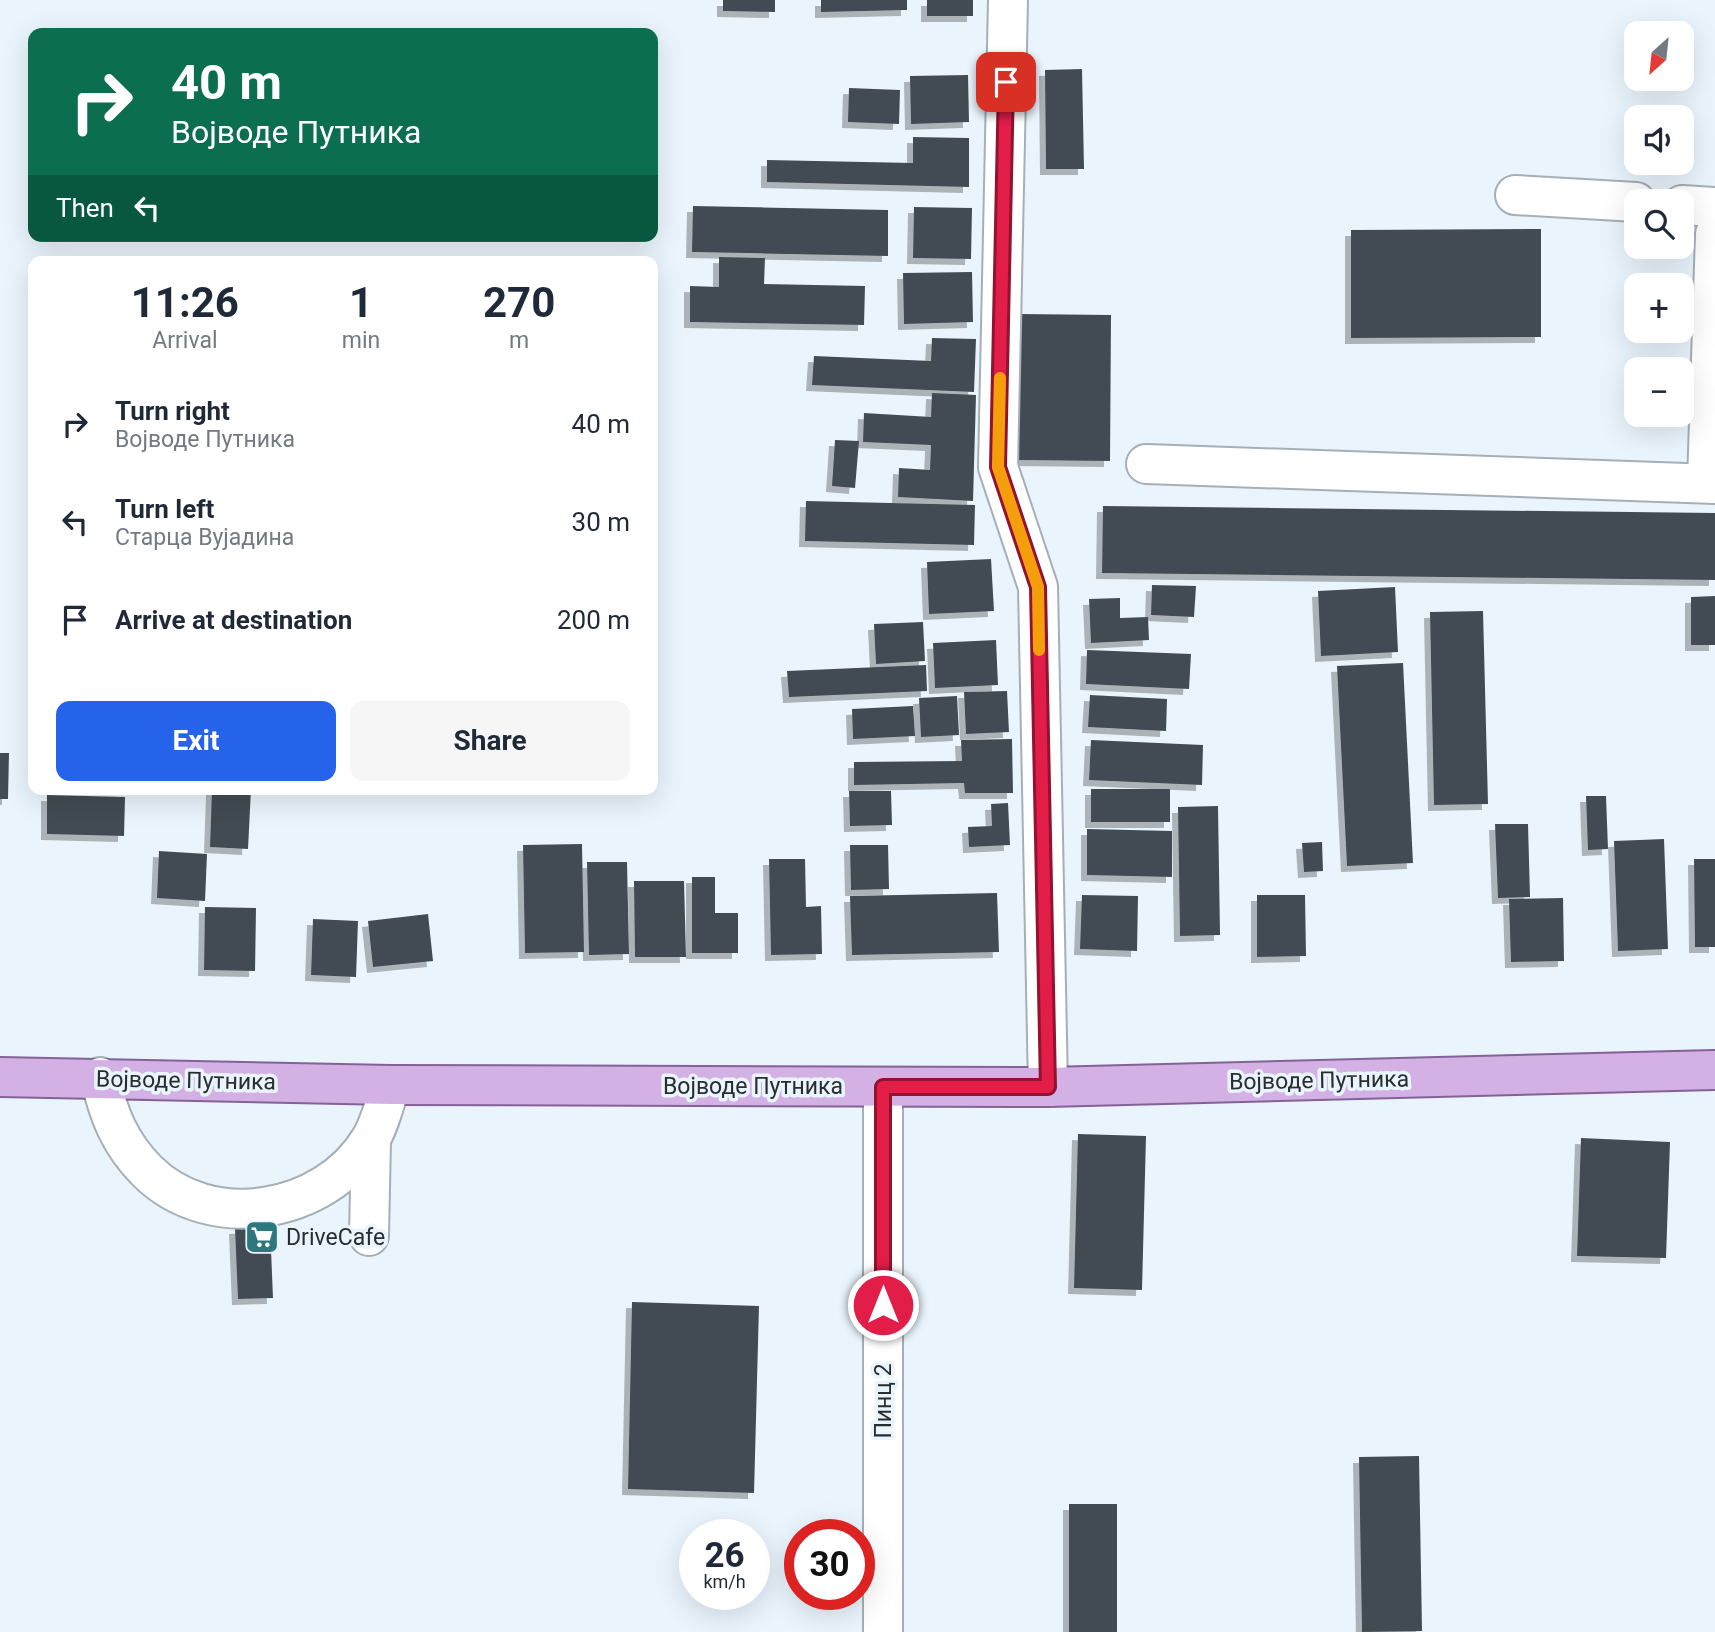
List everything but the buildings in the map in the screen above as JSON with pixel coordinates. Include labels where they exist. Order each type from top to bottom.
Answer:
[{"type":"main road","name":"Војводе Путника","points":[[0,1077],[391,1085],[1048,1087],[1715,1070]]},
{"type":"street","points":[[1008,0],[998,467],[1038,587],[1048,1087]]},
{"type":"street","points":[[1515,195],[1624,201]]},
{"type":"street","points":[[1694,206],[1715,207]]},
{"type":"street","points":[[1146,464],[1711,484],[1715,234]]},
{"type":"street","points":[[100,1077],[108,1113],[125,1145],[149,1173],[179,1193],[214,1206],[250,1209],[286,1203],[319,1190],[348,1167],[371,1139],[391,1085]]},
{"type":"street","name":"Пинц 2","points":[[883,1087],[883,1632]]},
{"type":"street","points":[[369,1236],[371,1139]]},
{"type":"slow traffic","points":[[1000,378],[998,467],[1038,587],[1039,650]]},
{"type":"place","name":"DriveCafe","points":[[262,1237]]},
{"type":"route","points":[[883,1305],[883,1087],[1048,1087],[1038,587],[998,467],[1006,82]]}]
